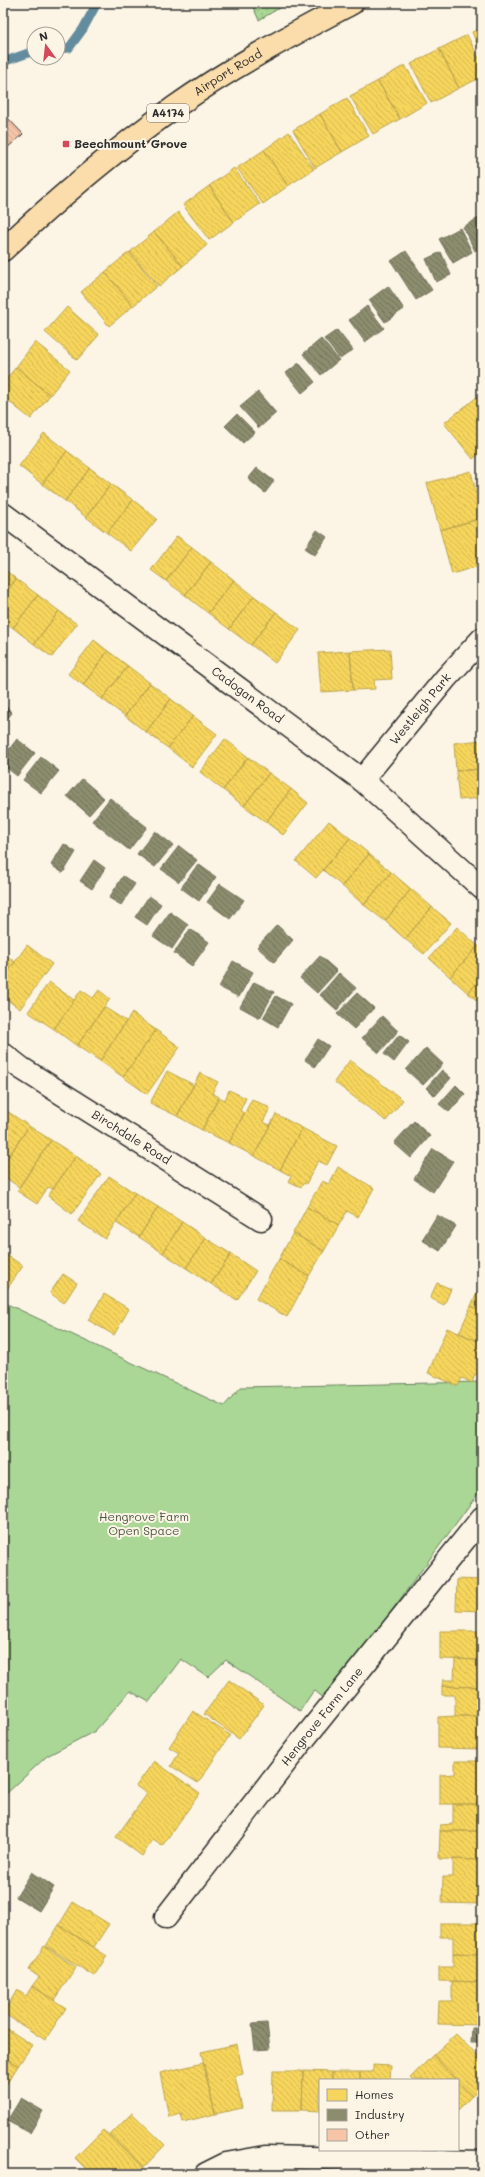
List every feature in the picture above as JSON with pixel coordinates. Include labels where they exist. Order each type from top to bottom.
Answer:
[{"type":"highway","name":"Airport Road","points":[[3,250],[84,178],[176,107],[267,49],[352,3]]},
{"type":"street","name":"Cadogan Road","points":[[3,514],[362,780],[482,888]]},
{"type":"street","name":"Westleigh Park","points":[[362,780],[446,678],[482,639]]},
{"type":"street","name":"Birchdale Road","points":[[3,1054],[21,1068],[261,1219]]},
{"type":"street","name":"Hengrove Farm Lane","points":[[166,1918],[299,1745],[482,1518]]},
{"type":"street","points":[[206,2174],[226,2164],[266,2156],[482,2162]]},
{"type":"green space","points":[[251,3],[288,3],[259,20]]},
{"type":"green space","name":"Hengrove Farm Open Space","points":[[3,1302],[224,1406],[241,1387],[482,1382],[482,1488],[326,1700],[314,1690],[300,1711],[226,1660],[208,1677],[181,1659],[149,1702],[130,1691],[95,1731],[47,1756],[6,1794],[3,1801]]},
{"type":"building: Homes","points":[[482,28],[482,55],[472,32]]},
{"type":"building: Homes","points":[[467,35],[482,64],[482,77],[459,88],[439,49]]},
{"type":"building: Homes","points":[[439,49],[459,88],[431,103],[411,64]]},
{"type":"building: Homes","points":[[405,65],[427,103],[400,119],[378,81]]},
{"type":"building: Homes","points":[[378,81],[400,119],[373,134],[350,96]]},
{"type":"building: Homes","points":[[347,98],[369,136],[342,152],[320,114]]},
{"type":"building: Homes","points":[[320,114],[342,152],[315,168],[293,130]]},
{"type":"building: Homes","points":[[289,132],[314,169],[288,186],[264,150]]},
{"type":"building: Homes","points":[[264,150],[288,186],[263,204],[237,168]]},
{"type":"building: Homes","points":[[234,168],[260,204],[234,222],[209,186]]},
{"type":"building: Homes","points":[[209,186],[234,222],[209,240],[183,205]]},
{"type":"building: Homes","points":[[178,212],[207,245],[183,266],[154,232]]},
{"type":"building: Homes","points":[[154,232],[183,266],[159,286],[130,252]]},
{"type":"building: Homes","points":[[129,252],[157,286],[133,306],[105,272]]},
{"type":"building: Homes","points":[[105,272],[133,306],[109,326],[81,292]]},
{"type":"building: Homes","points":[[67,307],[99,335],[77,360],[45,332]]},
{"type":"building: Homes","points":[[35,342],[70,370],[50,395],[16,367]]},
{"type":"building: Homes","points":[[16,367],[50,395],[31,419],[3,397],[3,383]]},
{"type":"building: Homes","points":[[482,393],[482,451],[473,459],[444,423]]},
{"type":"building: Homes","points":[[44,433],[67,451],[42,484],[19,466]]},
{"type":"building: Homes","points":[[67,451],[90,468],[65,501],[42,484]]},
{"type":"building: Homes","points":[[90,468],[111,484],[86,517],[65,501]]},
{"type":"building: Homes","points":[[471,471],[482,518],[440,530],[427,483]]},
{"type":"building: Homes","points":[[111,484],[133,500],[107,533],[86,517]]},
{"type":"building: Homes","points":[[133,500],[157,519],[131,551],[107,533]]},
{"type":"building: Homes","points":[[482,518],[482,565],[452,574],[440,530]]},
{"type":"building: Homes","points":[[177,536],[192,547],[166,581],[151,570]]},
{"type":"building: Homes","points":[[192,547],[211,562],[185,595],[166,581]]},
{"type":"building: Homes","points":[[211,562],[234,580],[208,613],[185,595]]},
{"type":"building: Homes","points":[[3,568],[16,579],[3,597]]},
{"type":"building: Homes","points":[[16,579],[38,595],[13,628],[3,620],[3,597]]},
{"type":"building: Homes","points":[[234,580],[254,596],[229,629],[208,613]]},
{"type":"building: Homes","points":[[38,595],[59,611],[34,644],[13,628]]},
{"type":"building: Homes","points":[[254,596],[276,612],[251,645],[229,629]]},
{"type":"building: Homes","points":[[59,611],[77,624],[52,657],[34,644]]},
{"type":"building: Homes","points":[[276,612],[300,630],[275,663],[251,645]]},
{"type":"building: Homes","points":[[94,640],[108,651],[83,685],[68,674]]},
{"type":"building: Homes","points":[[390,649],[392,679],[374,680],[375,689],[353,690],[350,651]]},
{"type":"building: Homes","points":[[108,651],[128,666],[102,699],[83,685]]},
{"type":"building: Homes","points":[[350,651],[353,690],[321,692],[318,653]]},
{"type":"building: Homes","points":[[128,666],[150,683],[125,716],[102,699]]},
{"type":"building: Homes","points":[[150,683],[171,699],[146,732],[125,716]]},
{"type":"building: Homes","points":[[171,699],[193,716],[168,748],[146,732]]},
{"type":"building: Homes","points":[[193,716],[217,734],[192,767],[168,748]]},
{"type":"building: Homes","points":[[225,739],[248,757],[223,790],[200,772]]},
{"type":"building: Homes","points":[[482,740],[482,769],[456,771],[454,743]]},
{"type":"building: Homes","points":[[248,757],[269,773],[244,806],[223,790]]},
{"type":"building: Homes","points":[[482,769],[482,798],[459,800],[456,771]]},
{"type":"building: Homes","points":[[269,773],[291,789],[266,822],[244,806]]},
{"type":"building: Homes","points":[[291,789],[308,803],[283,835],[266,822]]},
{"type":"building: Homes","points":[[329,821],[350,838],[316,878],[296,861]]},
{"type":"building: Homes","points":[[350,838],[369,854],[342,886],[323,870]]},
{"type":"building: Homes","points":[[369,854],[391,872],[364,905],[342,886]]},
{"type":"building: Homes","points":[[391,872],[411,889],[385,921],[364,905]]},
{"type":"building: Homes","points":[[411,889],[432,907],[405,939],[385,921]]},
{"type":"building: Homes","points":[[432,907],[451,923],[424,954],[405,939]]},
{"type":"building: Homes","points":[[457,927],[478,946],[450,977],[429,958]]},
{"type":"building: Homes","points":[[27,945],[52,964],[20,1009],[3,997],[3,979]]},
{"type":"building: Homes","points":[[478,946],[482,949],[482,977],[468,993],[450,977]]},
{"type":"building: Homes","points":[[3,953],[15,962],[3,979]]},
{"type":"building: Homes","points":[[482,977],[482,1005],[468,993]]},
{"type":"building: Homes","points":[[49,982],[74,1000],[54,1029],[28,1012]]},
{"type":"building: Homes","points":[[81,990],[93,998],[99,990],[110,999],[77,1046],[54,1029]]},
{"type":"building: Homes","points":[[104,1007],[126,1021],[100,1061],[77,1046]]},
{"type":"building: Homes","points":[[132,1013],[156,1030],[123,1077],[100,1061]]},
{"type":"building: Homes","points":[[156,1030],[180,1047],[147,1094],[123,1077]]},
{"type":"building: Homes","points":[[350,1060],[403,1100],[386,1121],[334,1082]]},
{"type":"building: Homes","points":[[167,1071],[194,1085],[177,1116],[150,1103]]},
{"type":"building: Homes","points":[[200,1073],[218,1082],[212,1093],[219,1097],[202,1130],[177,1116]]},
{"type":"building: Homes","points":[[229,1090],[246,1098],[240,1111],[244,1113],[229,1143],[202,1130],[219,1097],[225,1100]]},
{"type":"building: Homes","points":[[252,1099],[270,1108],[263,1122],[270,1125],[254,1156],[229,1143]]},
{"type":"building: Homes","points":[[4,1109],[29,1126],[9,1156],[3,1151]]},
{"type":"building: Homes","points":[[276,1114],[302,1128],[280,1170],[254,1156]]},
{"type":"building: Homes","points":[[29,1126],[51,1140],[19,1187],[3,1176],[3,1165]]},
{"type":"building: Homes","points":[[302,1128],[337,1146],[327,1165],[318,1161],[306,1184],[304,1183],[301,1187],[288,1181],[291,1176],[280,1170]]},
{"type":"building: Homes","points":[[51,1140],[76,1156],[53,1189],[48,1187],[37,1204],[17,1191]]},
{"type":"building: Homes","points":[[76,1156],[101,1174],[72,1214],[48,1196]]},
{"type":"building: Homes","points":[[338,1167],[374,1188],[358,1217],[347,1211],[339,1225],[307,1207],[322,1181],[329,1184]]},
{"type":"building: Homes","points":[[109,1176],[135,1193],[105,1239],[78,1221]]},
{"type":"building: Homes","points":[[135,1193],[158,1207],[139,1237],[116,1223]]},
{"type":"building: Homes","points":[[158,1207],[182,1222],[163,1253],[139,1237]]},
{"type":"building: Homes","points":[[307,1207],[339,1225],[324,1251],[293,1233]]},
{"type":"building: Homes","points":[[182,1222],[206,1238],[186,1268],[163,1253]]},
{"type":"building: Homes","points":[[293,1233],[324,1251],[309,1276],[279,1259]]},
{"type":"building: Homes","points":[[206,1238],[231,1254],[211,1284],[186,1268]]},
{"type":"building: Homes","points":[[231,1254],[256,1271],[237,1300],[211,1284]]},
{"type":"building: Homes","points":[[7,1255],[23,1266],[7,1289],[3,1286],[3,1261]]},
{"type":"building: Homes","points":[[279,1259],[309,1276],[287,1317],[256,1299]]},
{"type":"building: Homes","points":[[63,1274],[77,1283],[64,1303],[50,1293]]},
{"type":"building: Homes","points":[[482,1281],[482,1311],[471,1306]]},
{"type":"building: Homes","points":[[437,1283],[451,1289],[444,1305],[430,1298]]},
{"type":"building: Homes","points":[[104,1294],[129,1309],[114,1335],[88,1320]]},
{"type":"building: Homes","points":[[471,1306],[482,1311],[482,1343],[459,1333]]},
{"type":"building: Homes","points":[[447,1328],[482,1343],[482,1377],[475,1374],[472,1383],[462,1378],[458,1386],[428,1373]]},
{"type":"building: Homes","points":[[457,1579],[482,1580],[482,1611],[456,1610]]},
{"type":"building: Homes","points":[[440,1631],[482,1631],[482,1660],[440,1659]]},
{"type":"building: Homes","points":[[455,1659],[482,1660],[482,1687],[442,1686],[443,1680],[454,1680]]},
{"type":"building: Homes","points":[[229,1680],[264,1705],[239,1739],[204,1714]]},
{"type":"building: Homes","points":[[442,1686],[482,1687],[482,1716],[455,1716],[455,1695],[442,1695]]},
{"type":"building: Homes","points":[[193,1711],[230,1735],[198,1783],[171,1766],[179,1753],[169,1747]]},
{"type":"building: Homes","points":[[482,1716],[482,1749],[438,1748],[438,1717]]},
{"type":"building: Homes","points":[[154,1761],[200,1793],[162,1846],[153,1840],[142,1856],[116,1837],[147,1794],[136,1786]]},
{"type":"building: Homes","points":[[455,1761],[482,1761],[482,1804],[440,1804],[440,1775],[455,1774]]},
{"type":"building: Homes","points":[[453,1804],[482,1804],[482,1831],[440,1831],[440,1825],[453,1824]]},
{"type":"building: Homes","points":[[440,1831],[482,1831],[482,1860],[439,1859]]},
{"type":"building: Homes","points":[[453,1859],[482,1860],[482,1904],[442,1903],[443,1877],[453,1877]]},
{"type":"building: Homes","points":[[73,1902],[109,1924],[94,1947],[59,1925]]},
{"type":"building: Homes","points":[[440,1923],[482,1923],[482,1954],[453,1953],[453,1937],[440,1937]]},
{"type":"building: Homes","points":[[59,1925],[107,1956],[94,1976],[46,1946]]},
{"type":"building: Homes","points":[[44,1946],[76,1967],[54,2000],[32,1986],[39,1977],[29,1970]]},
{"type":"building: Homes","points":[[453,1953],[482,1954],[482,1982],[439,1981],[439,1967],[453,1967]]},
{"type":"building: Homes","points":[[452,1981],[482,1982],[482,2025],[438,2024],[439,2001],[452,2001]]},
{"type":"building: Homes","points":[[32,1986],[66,2008],[45,2040],[3,2013],[17,1990],[26,1996]]},
{"type":"building: Homes","points":[[3,2026],[32,2045],[18,2066],[3,2056]]},
{"type":"building: Homes","points":[[456,2034],[482,2061],[482,2087],[472,2096],[459,2082],[459,2079],[456,2079],[433,2055]]},
{"type":"building: Homes","points":[[237,2044],[243,2074],[235,2076],[242,2108],[215,2114],[201,2052]]},
{"type":"building: Homes","points":[[433,2055],[455,2079],[411,2079],[410,2078]]},
{"type":"building: Homes","points":[[3,2056],[18,2066],[4,2088],[3,2087]]},
{"type":"building: Homes","points":[[203,2063],[215,2114],[183,2122],[181,2114],[169,2117],[160,2073]]},
{"type":"building: Homes","points":[[373,2065],[391,2066],[390,2079],[360,2079],[360,2072],[373,2072]]},
{"type":"building: Homes","points":[[273,2071],[303,2071],[302,2110],[272,2110]]},
{"type":"building: Homes","points":[[303,2071],[332,2072],[332,2079],[319,2079],[319,2111],[302,2110]]},
{"type":"building: Homes","points":[[332,2072],[360,2072],[360,2079],[332,2079]]},
{"type":"building: Homes","points":[[459,2083],[472,2096],[459,2109]]},
{"type":"building: Homes","points":[[132,2113],[165,2145],[144,2167],[110,2135]]},
{"type":"building: Homes","points":[[103,2130],[144,2167],[138,2174],[91,2174],[75,2158]]},
{"type":"building: Homes","points":[[3,2141],[7,2144],[3,2150]]},
{"type":"building: Industry","points":[[482,216],[482,247],[475,251],[463,227]]},
{"type":"building: Industry","points":[[460,228],[472,252],[453,263],[439,239]]},
{"type":"building: Industry","points":[[406,251],[432,290],[416,300],[391,261]]},
{"type":"building: Industry","points":[[441,252],[451,275],[436,282],[426,259]]},
{"type":"building: Industry","points":[[388,286],[404,309],[385,322],[369,300]]},
{"type":"building: Industry","points":[[367,306],[384,328],[365,342],[349,320]]},
{"type":"building: Industry","points":[[337,330],[353,350],[340,359],[324,339]]},
{"type":"building: Industry","points":[[321,339],[339,360],[321,375],[303,354]]},
{"type":"building: Industry","points":[[299,363],[315,382],[302,393],[286,373]]},
{"type":"building: Industry","points":[[258,392],[276,413],[259,428],[240,407]]},
{"type":"building: Industry","points":[[237,414],[255,432],[243,443],[225,426]]},
{"type":"building: Industry","points":[[257,468],[274,481],[265,493],[248,479]]},
{"type":"building: Industry","points":[[317,530],[327,537],[315,555],[305,548]]},
{"type":"building: Industry","points":[[3,703],[12,713],[3,724]]},
{"type":"building: Industry","points":[[17,739],[35,753],[17,776],[3,765],[3,757]]},
{"type":"building: Industry","points":[[41,757],[59,771],[41,793],[23,780]]},
{"type":"building: Industry","points":[[82,779],[104,798],[89,815],[67,796]]},
{"type":"building: Industry","points":[[110,798],[147,827],[129,850],[92,821]]},
{"type":"building: Industry","points":[[155,831],[173,845],[155,867],[137,854]]},
{"type":"building: Industry","points":[[64,844],[76,852],[63,873],[51,865]]},
{"type":"building: Industry","points":[[179,846],[197,860],[179,882],[161,869]]},
{"type":"building: Industry","points":[[94,860],[105,868],[92,889],[80,881]]},
{"type":"building: Industry","points":[[198,864],[216,877],[199,901],[181,888]]},
{"type":"building: Industry","points":[[123,876],[135,884],[121,905],[109,898]]},
{"type":"building: Industry","points":[[220,884],[244,900],[230,919],[207,902]]},
{"type":"building: Industry","points":[[149,896],[161,904],[147,925],[135,917]]},
{"type":"building: Industry","points":[[170,912],[188,925],[172,949],[153,936]]},
{"type":"building: Industry","points":[[277,925],[293,940],[274,962],[257,947]]},
{"type":"building: Industry","points":[[190,929],[209,942],[192,966],[174,953]]},
{"type":"building: Industry","points":[[320,956],[337,971],[317,993],[300,978]]},
{"type":"building: Industry","points":[[233,961],[253,972],[239,997],[219,987]]},
{"type":"building: Industry","points":[[339,973],[356,988],[337,1010],[320,995]]},
{"type":"building: Industry","points":[[254,982],[274,992],[260,1018],[240,1007]]},
{"type":"building: Industry","points":[[357,993],[374,1008],[354,1029],[337,1014]]},
{"type":"building: Industry","points":[[276,996],[291,1004],[278,1027],[263,1018]]},
{"type":"building: Industry","points":[[382,1016],[398,1031],[379,1053],[362,1038]]},
{"type":"building: Industry","points":[[399,1035],[409,1042],[394,1062],[384,1054]]},
{"type":"building: Industry","points":[[318,1039],[329,1046],[315,1067],[305,1060]]},
{"type":"building: Industry","points":[[426,1048],[443,1064],[423,1085],[406,1070]]},
{"type":"building: Industry","points":[[442,1070],[451,1078],[435,1096],[426,1088]]},
{"type":"building: Industry","points":[[456,1085],[465,1094],[449,1112],[439,1104]]},
{"type":"building: Industry","points":[[414,1121],[430,1136],[411,1158],[394,1143]]},
{"type":"building: Industry","points":[[433,1149],[453,1161],[433,1192],[414,1179]]},
{"type":"building: Industry","points":[[437,1215],[456,1226],[440,1251],[422,1240]]},
{"type":"building: Industry","points":[[32,1872],[54,1887],[39,1911],[16,1897]]},
{"type":"building: Industry","points":[[267,2023],[270,2049],[255,2050],[252,2024]]},
{"type":"building: Industry","points":[[472,2028],[482,2028],[482,2043],[471,2043]]},
{"type":"building: Industry","points":[[21,2098],[43,2111],[30,2133],[7,2121]]},
{"type":"building: Other","points":[[3,113],[23,134],[7,148],[3,144]]},
{"type":"waterway","points":[[66,48],[69,48],[83,29],[97,3]]},
{"type":"waterway","points":[[3,62],[26,54]]},
{"type":"place","name":"Beechmount Grove","points":[[66,144]]}]
